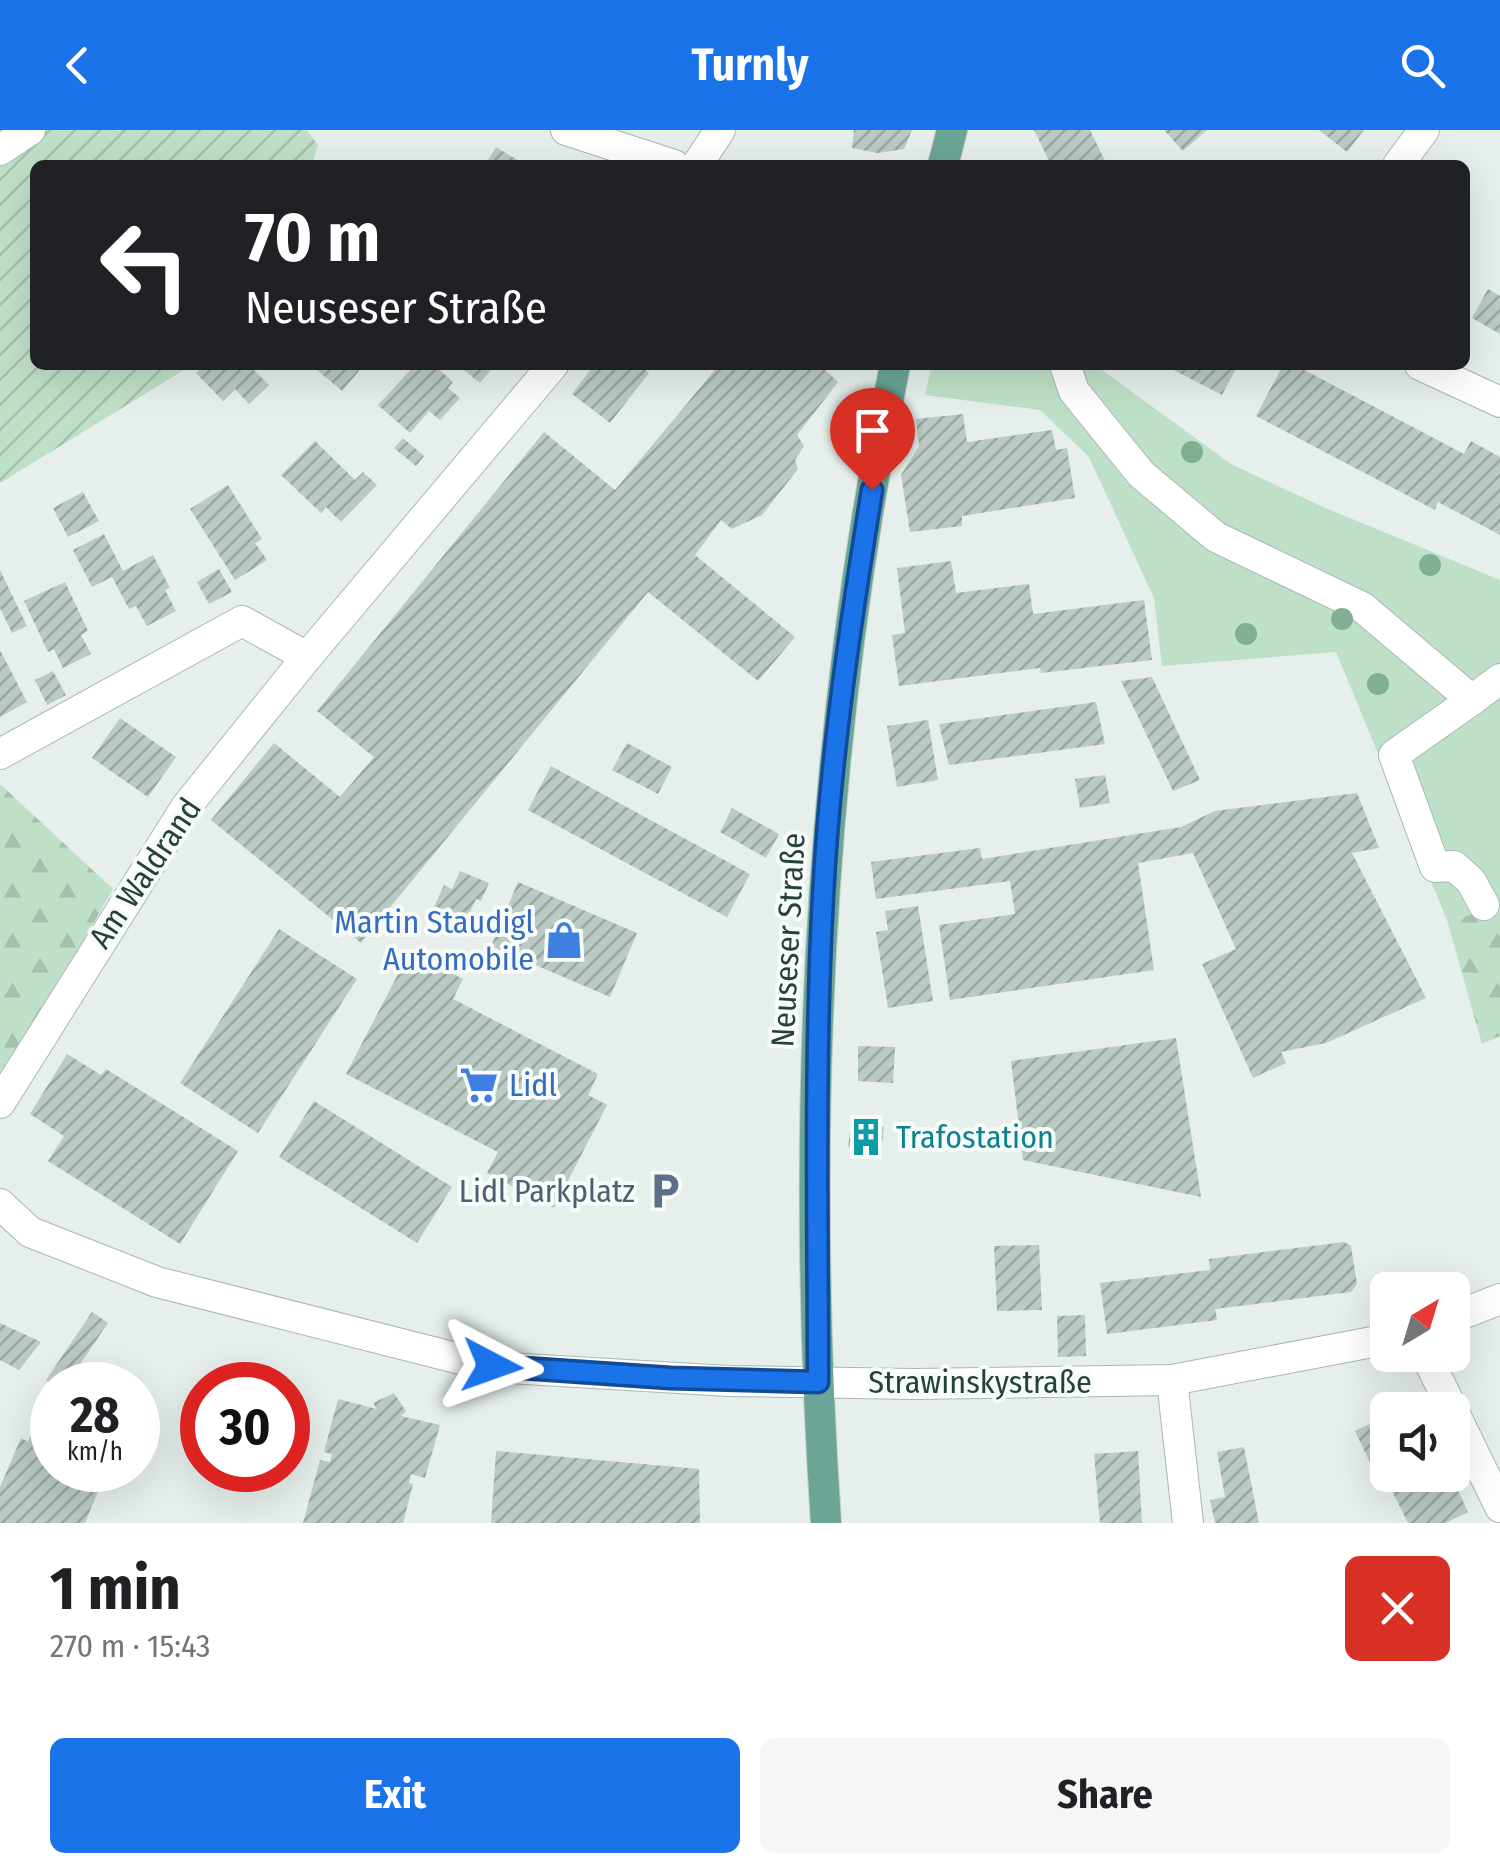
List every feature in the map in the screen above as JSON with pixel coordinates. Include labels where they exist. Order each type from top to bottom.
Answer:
[{"type":"main road","points":[[944,160],[952,130]]},
{"type":"main road","name":"Neuseser Straße","points":[[826,1523],[818,1382],[816,1126],[820,950],[829,808],[850,631],[894,370]]},
{"type":"street","points":[[0,150],[30,130]]},
{"type":"street","points":[[566,130],[659,160]]},
{"type":"street","points":[[700,160],[720,130]]},
{"type":"street","points":[[1402,160],[1424,130]]},
{"type":"street","name":"Am Waldrand","points":[[0,1103],[186,807],[549,370]]},
{"type":"street","points":[[1067,370],[1074,391],[1141,474],[1216,537],[1362,606],[1472,700]]},
{"type":"street","points":[[1431,370],[1500,402]]},
{"type":"street","points":[[0,754],[242,621],[307,657]]},
{"type":"street","points":[[1484,905],[1471,881],[1454,866],[1436,867],[1394,755],[1500,679]]},
{"type":"street","name":"Strawinskystraße","points":[[0,1204],[30,1232],[158,1282],[492,1366],[676,1379],[914,1384],[1172,1380],[1370,1343]]},
{"type":"street","points":[[1470,1311],[1500,1299]]},
{"type":"street","points":[[1434,1372],[1500,1507]]},
{"type":"street","points":[[1172,1380],[1188,1523]]},
{"type":"green space","points":[[0,130],[307,130],[318,145],[314,160],[30,160],[30,370],[184,370],[0,483]]},
{"type":"green space","points":[[931,370],[1102,370],[1231,464],[1500,580],[1500,908],[1447,920],[1336,652],[1162,666],[1154,598],[1089,457],[1040,410],[925,395]]},
{"type":"green space","points":[[0,784],[113,889],[0,1086]]},
{"type":"green space","points":[[1500,908],[1500,1036],[1482,1044],[1447,920]]},
{"type":"building","points":[[854,130],[912,130],[904,149],[878,153],[852,148]]},
{"type":"building","points":[[1034,130],[1090,130],[1105,160],[1049,160]]},
{"type":"building","points":[[1164,130],[1207,130],[1183,151]]},
{"type":"building","points":[[1319,130],[1364,130],[1347,152]]},
{"type":"building","points":[[496,147],[518,160],[488,160]]},
{"type":"building","points":[[1488,289],[1500,296],[1500,334],[1472,318]]},
{"type":"building","points":[[254,370],[269,385],[249,404],[235,389],[223,401],[196,373]]},
{"type":"building","points":[[317,370],[360,370],[342,391]]},
{"type":"building","points":[[410,370],[440,370],[453,382],[448,388],[460,398],[440,420],[429,411],[410,433],[378,405]]},
{"type":"building","points":[[464,370],[491,370],[480,383]]},
{"type":"building","points":[[590,370],[649,373],[610,423],[572,394]]},
{"type":"building","points":[[715,370],[825,370],[838,382],[797,435],[804,446],[795,460],[798,469],[762,515],[732,529],[721,520],[695,555],[795,637],[758,681],[648,592],[361,943],[211,820],[274,743],[340,797],[374,757],[317,711],[544,432],[615,490]]},
{"type":"building","points":[[1174,370],[1235,370],[1222,395]]},
{"type":"building","points":[[1280,370],[1304,370],[1464,454],[1471,441],[1500,457],[1500,535],[1438,502],[1435,510],[1256,416]]},
{"type":"building","points":[[963,414],[967,442],[1052,430],[1056,450],[1067,448],[1075,498],[962,516],[962,526],[910,532],[901,475],[919,446],[916,419]]},
{"type":"building","points":[[403,438],[424,456],[416,466],[394,448]]},
{"type":"building","points":[[315,441],[355,480],[363,472],[377,485],[341,522],[326,507],[321,513],[281,475]]},
{"type":"building","points":[[228,485],[262,539],[255,543],[267,560],[235,580],[190,509]]},
{"type":"building","points":[[83,492],[99,521],[68,537],[53,508]]},
{"type":"building","points":[[104,534],[123,571],[153,555],[170,588],[165,590],[176,611],[147,626],[136,606],[129,609],[112,577],[92,587],[73,550]]},
{"type":"building","points":[[951,561],[956,593],[1029,584],[1033,614],[1144,600],[1152,660],[1041,673],[1040,668],[899,686],[892,635],[905,633],[897,568]]},
{"type":"building","points":[[219,569],[232,592],[209,604],[197,582]]},
{"type":"building","points":[[0,570],[27,626],[12,633],[0,608]]},
{"type":"building","points":[[65,582],[88,631],[81,635],[91,654],[63,668],[54,649],[48,652],[24,601]]},
{"type":"building","points":[[0,650],[27,702],[0,717]]},
{"type":"building","points":[[53,671],[66,695],[47,705],[35,680]]},
{"type":"building","points":[[1152,677],[1200,780],[1173,791],[1121,681]]},
{"type":"building","points":[[1096,702],[1105,744],[949,765],[939,724]]},
{"type":"building","points":[[120,718],[176,757],[148,797],[92,758]]},
{"type":"building","points":[[928,720],[938,780],[897,787],[887,726]]},
{"type":"building","points":[[627,743],[672,767],[658,794],[612,770]]},
{"type":"building","points":[[551,766],[750,874],[727,917],[528,810]]},
{"type":"building","points":[[1105,775],[1110,803],[1080,808],[1075,779]]},
{"type":"building","points":[[1357,793],[1379,848],[1352,853],[1426,998],[1326,1043],[1281,1052],[1286,1063],[1253,1078],[1202,964],[1236,949],[1193,853],[1138,863],[1154,970],[950,1000],[939,925],[1015,914],[1010,881],[876,899],[871,862],[980,848],[982,859],[1181,827],[1215,811]]},
{"type":"building","points":[[732,808],[779,834],[766,858],[720,832]]},
{"type":"building","points":[[460,871],[489,883],[481,901],[476,899],[461,932],[429,918],[444,885],[452,889]]},
{"type":"building","name":"Martin Staudigl Automobile","points":[[518,882],[637,933],[610,997],[491,946]]},
{"type":"building","points":[[918,906],[933,1001],[888,1008],[876,932],[888,930],[885,911]]},
{"type":"building","points":[[279,929],[357,979],[258,1133],[180,1083]]},
{"type":"building","name":"Lidl","points":[[410,951],[463,979],[453,999],[598,1074],[588,1095],[607,1105],[554,1208],[487,1173],[498,1152],[346,1074]]},
{"type":"building","points":[[1176,1038],[1201,1197],[1023,1160],[1011,1061]]},
{"type":"building","points":[[858,1046],[895,1047],[893,1083],[858,1081]]},
{"type":"building","points":[[67,1054],[101,1075],[106,1069],[238,1151],[180,1244],[48,1161],[64,1136],[30,1114]]},
{"type":"building","points":[[314,1101],[452,1187],[417,1243],[279,1157]]},
{"type":"building","name":"Trafostation","points":[[851,1124],[884,1127],[881,1151],[848,1147]]},
{"type":"building","points":[[1344,1242],[1351,1246],[1357,1284],[1351,1292],[1215,1309],[1217,1320],[1107,1334],[1100,1283],[1210,1270],[1209,1259]]},
{"type":"building","points":[[1039,1245],[1042,1310],[997,1311],[994,1246]]},
{"type":"building","points":[[92,1312],[108,1323],[82,1362],[58,1362]]},
{"type":"building","points":[[1085,1315],[1086,1356],[1058,1357],[1057,1316]]},
{"type":"building","points":[[0,1323],[41,1342],[19,1370],[0,1360]]},
{"type":"building","points":[[394,1393],[406,1411],[401,1416],[440,1425],[425,1478],[411,1474],[409,1483],[413,1484],[403,1523],[303,1523],[320,1460],[330,1462],[332,1454],[324,1452],[338,1399],[377,1409],[373,1403]]},
{"type":"building","points":[[1370,1424],[1370,1462],[1355,1431]]},
{"type":"building","points":[[21,1438],[28,1442],[30,1438],[30,1492],[98,1492],[85,1523],[0,1523],[0,1487]]},
{"type":"building","points":[[1244,1447],[1259,1523],[1215,1523],[1210,1500],[1225,1497],[1217,1452]]},
{"type":"building","points":[[496,1451],[699,1469],[700,1523],[491,1523]]},
{"type":"building","points":[[1138,1451],[1142,1523],[1100,1523],[1094,1454]]},
{"type":"building","points":[[1393,1492],[1459,1492],[1468,1512],[1445,1523],[1408,1523]]},
{"type":"place","name":"Martin Staudigl Automobile","points":[[564,940]]},
{"type":"place","name":"Lidl","points":[[479,1085]]},
{"type":"place","name":"Trafostation","points":[[866,1137]]},
{"type":"place","name":"Lidl Parkplatz","points":[[665,1191]]},
{"type":"route","points":[[492,1366],[729,1381],[818,1382],[815,1161],[823,895],[840,704],[872,490]]}]
